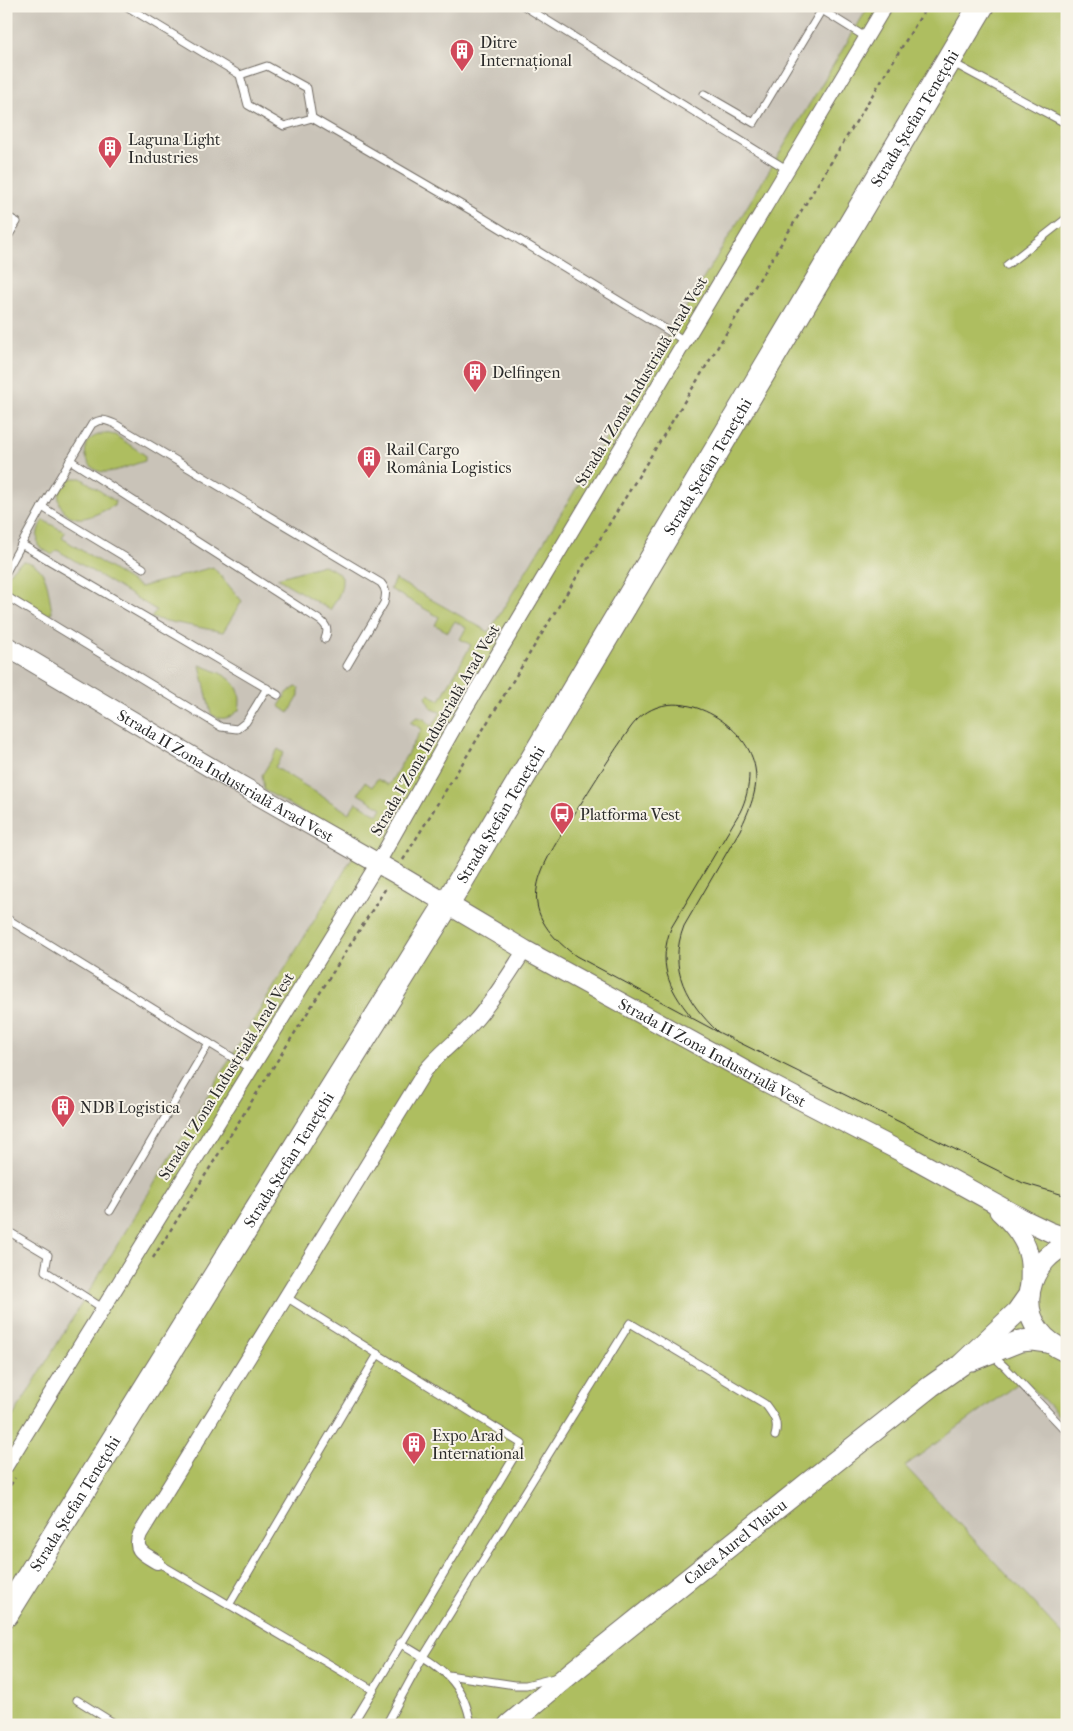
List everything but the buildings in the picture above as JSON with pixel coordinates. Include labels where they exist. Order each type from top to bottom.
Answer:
[{"type":"highway","name":"Strada Ștefan Tenețchi","points":[[6,1614],[446,904],[981,6]]},
{"type":"main road","name":"Calea Aurel Vlaicu","points":[[509,1724],[931,1386],[961,1365],[1016,1312],[1029,1290],[1038,1266],[1050,1254],[1067,1245]]},
{"type":"main road","name":"Calea Aurel Vlaicu","points":[[1029,1290],[1029,1305],[1032,1318],[1039,1331],[1062,1349]]},
{"type":"main road","name":"Calea Aurel Vlaicu","points":[[961,1365],[1020,1341],[1033,1340],[1062,1349]]},
{"type":"street","name":"Strada I Zona Industrială Arad Vest","points":[[12,1470],[104,1308],[378,863],[455,726],[885,6]]},
{"type":"street","name":"Strada II Zona Industrială Arad Vest","points":[[6,646],[446,904]]},
{"type":"street","name":"Strada II Zona Industrială Vest","points":[[446,904],[525,950],[764,1082],[981,1195],[1025,1220],[1067,1238]]},
{"type":"street","points":[[157,1562],[140,1551],[137,1541],[140,1534],[425,1071],[436,1057],[473,1023],[487,1006],[525,950]]},
{"type":"street","name":"Strada II Zona Industrială Vest","points":[[981,1195],[1011,1221],[1022,1239],[1029,1257],[1029,1290]]},
{"type":"lane","points":[[126,6],[240,75],[248,105],[284,126],[312,118],[472,211],[685,341]]},
{"type":"lane","points":[[524,6],[788,170]]},
{"type":"lane","points":[[704,94],[754,123],[823,8],[867,38]]},
{"type":"lane","points":[[948,60],[1067,124]]},
{"type":"lane","points":[[240,75],[267,66],[308,88],[312,118]]},
{"type":"lane","points":[[6,216],[17,222],[6,240]]},
{"type":"lane","points":[[1006,265],[1067,218]]},
{"type":"lane","points":[[6,572],[42,507],[92,424],[98,420],[106,420],[384,587],[386,594],[384,603],[347,666]]},
{"type":"lane","points":[[70,460],[321,621],[326,626],[328,632],[325,639]]},
{"type":"lane","points":[[42,507],[143,568]]},
{"type":"lane","points":[[21,544],[278,695]]},
{"type":"lane","points":[[6,596],[221,727],[237,729],[246,722],[267,688]]},
{"type":"lane","points":[[6,918],[251,1069]]},
{"type":"lane","points":[[110,1211],[209,1043]]},
{"type":"lane","points":[[6,1230],[48,1254],[46,1271],[104,1308]]},
{"type":"lane","points":[[285,1297],[522,1444],[352,1725]]},
{"type":"lane","points":[[386,1725],[423,1657],[630,1323],[765,1404],[774,1416],[778,1427],[775,1436]]},
{"type":"lane","points":[[990,1353],[1067,1432]]},
{"type":"lane","points":[[229,1605],[378,1354]]},
{"type":"lane","points":[[157,1562],[373,1690]]},
{"type":"lane","points":[[400,1643],[448,1675],[465,1699],[471,1725]]},
{"type":"lane","points":[[448,1675],[526,1685],[571,1673]]},
{"type":"lane","points":[[77,1700],[118,1725]]},
{"type":"path","points":[[148,1266],[395,873],[927,6]]},
{"type":"path","points":[[6,1492],[12,1470]]},
{"type":"shaded area","points":[[6,6],[869,6],[6,1428]]},
{"type":"shaded area","points":[[1024,1379],[1067,1424],[1067,1639],[905,1466]]},
{"type":"green space","points":[[869,6],[1067,6],[1067,1424],[1024,1379],[905,1466],[1067,1639],[1067,1725],[6,1725],[6,1428],[360,845],[264,790],[262,775],[278,749],[284,753],[275,767],[349,813],[356,802],[378,815],[382,808],[358,794],[365,782],[372,787],[377,779],[389,785],[422,729],[410,722],[419,717],[426,720],[432,727],[441,712],[430,707],[426,696],[428,694],[440,700],[471,645],[460,639],[466,628],[455,621],[448,632],[435,625],[439,617],[390,589],[395,579],[489,632]]},
{"type":"green space","points":[[105,433],[115,435],[145,455],[145,461],[118,470],[98,471],[90,465],[85,451],[88,442],[92,438]]},
{"type":"green space","points":[[73,478],[81,478],[115,501],[114,506],[86,518],[72,517],[61,507],[59,493],[61,488]]},
{"type":"green space","points":[[43,520],[65,532],[62,538],[140,587],[213,567],[242,601],[223,632],[151,618],[156,610],[57,550],[52,555],[38,546],[38,532]]},
{"type":"green space","points":[[24,561],[38,568],[46,580],[52,612],[47,616],[16,598],[9,590],[7,580],[11,571]]},
{"type":"green space","points":[[323,565],[334,570],[342,577],[340,591],[330,610],[277,578]]},
{"type":"green space","points":[[200,665],[224,675],[235,685],[239,692],[239,710],[226,718],[219,718],[211,714]]},
{"type":"green space","points":[[296,687],[299,688],[299,696],[289,713],[279,706],[287,693]]},
{"type":"tram line","points":[[718,1032],[697,1009],[683,984],[679,971],[679,942],[684,926],[747,815],[756,784],[755,768],[751,754],[742,740],[717,717],[686,705],[670,704],[651,710],[633,724],[562,833],[542,870],[537,887],[537,904],[543,921],[555,938],[576,956],[718,1032],[1023,1183],[1067,1196]]},
{"type":"tram line","points":[[691,1016],[676,995],[667,974],[665,964],[667,941],[671,928],[740,812],[747,793],[749,774]]},
{"type":"place","name":"Ditre Internațional","points":[[462,72]]},
{"type":"place","name":"Laguna Light Industries","points":[[110,169]]},
{"type":"place","name":"Delfingen","points":[[475,393]]},
{"type":"place","name":"Rail Cargo România Logistics","points":[[369,479]]},
{"type":"place","name":"Platforma Vest","points":[[562,835]]},
{"type":"place","name":"NDB Logistica","points":[[63,1128]]},
{"type":"place","name":"Expo Arad International","points":[[414,1465]]}]
